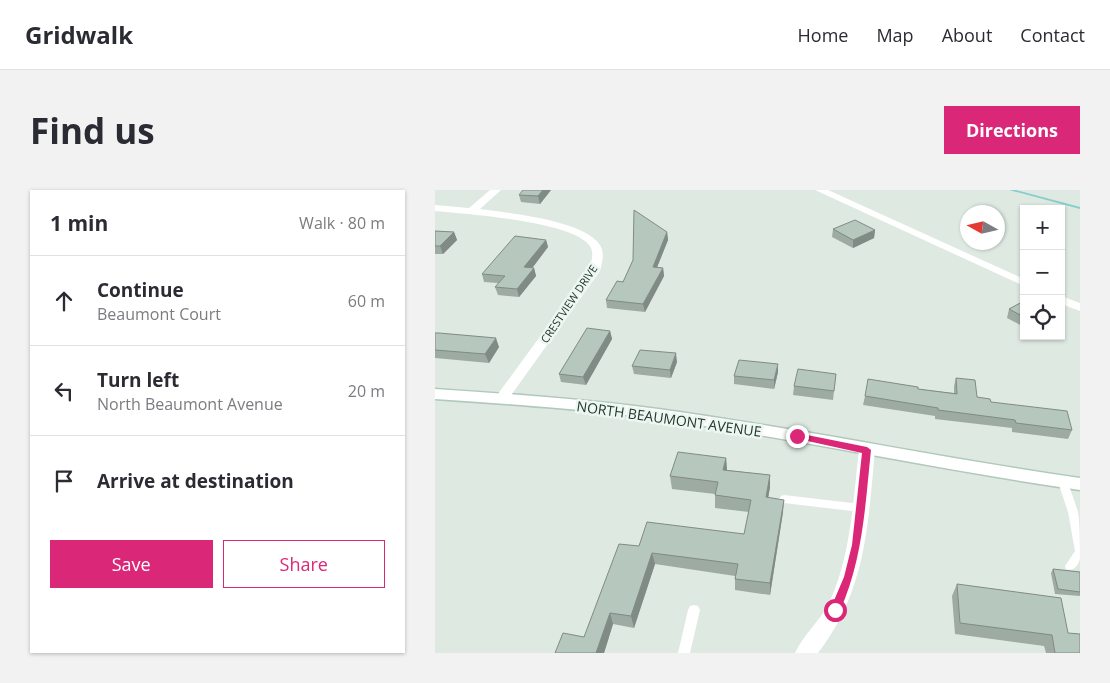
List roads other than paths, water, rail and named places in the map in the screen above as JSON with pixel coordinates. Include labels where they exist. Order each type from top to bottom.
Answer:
[{"type":"street","points":[[472,211],[496,190]]},
{"type":"street","points":[[820,190],[1020,281]]},
{"type":"street","name":"CRESTVIEW DRIVE","points":[[435,208],[472,211],[567,227],[588,238],[595,245],[598,253],[594,271],[502,398]]},
{"type":"street","points":[[1065,301],[1080,307]]},
{"type":"street","name":"NORTH BEAUMONT AVENUE","points":[[435,394],[502,398],[655,414],[797,436],[937,463],[1080,484]]},
{"type":"street","points":[[807,653],[835,610],[849,577],[857,545],[867,450]]},
{"type":"lane","points":[[1063,482],[1073,512],[1080,552],[1070,566]]},
{"type":"lane","points":[[783,498],[861,508]]},
{"type":"lane","points":[[684,653],[694,610]]},
{"type":"waterway","points":[[1011,190],[1080,208]]}]
